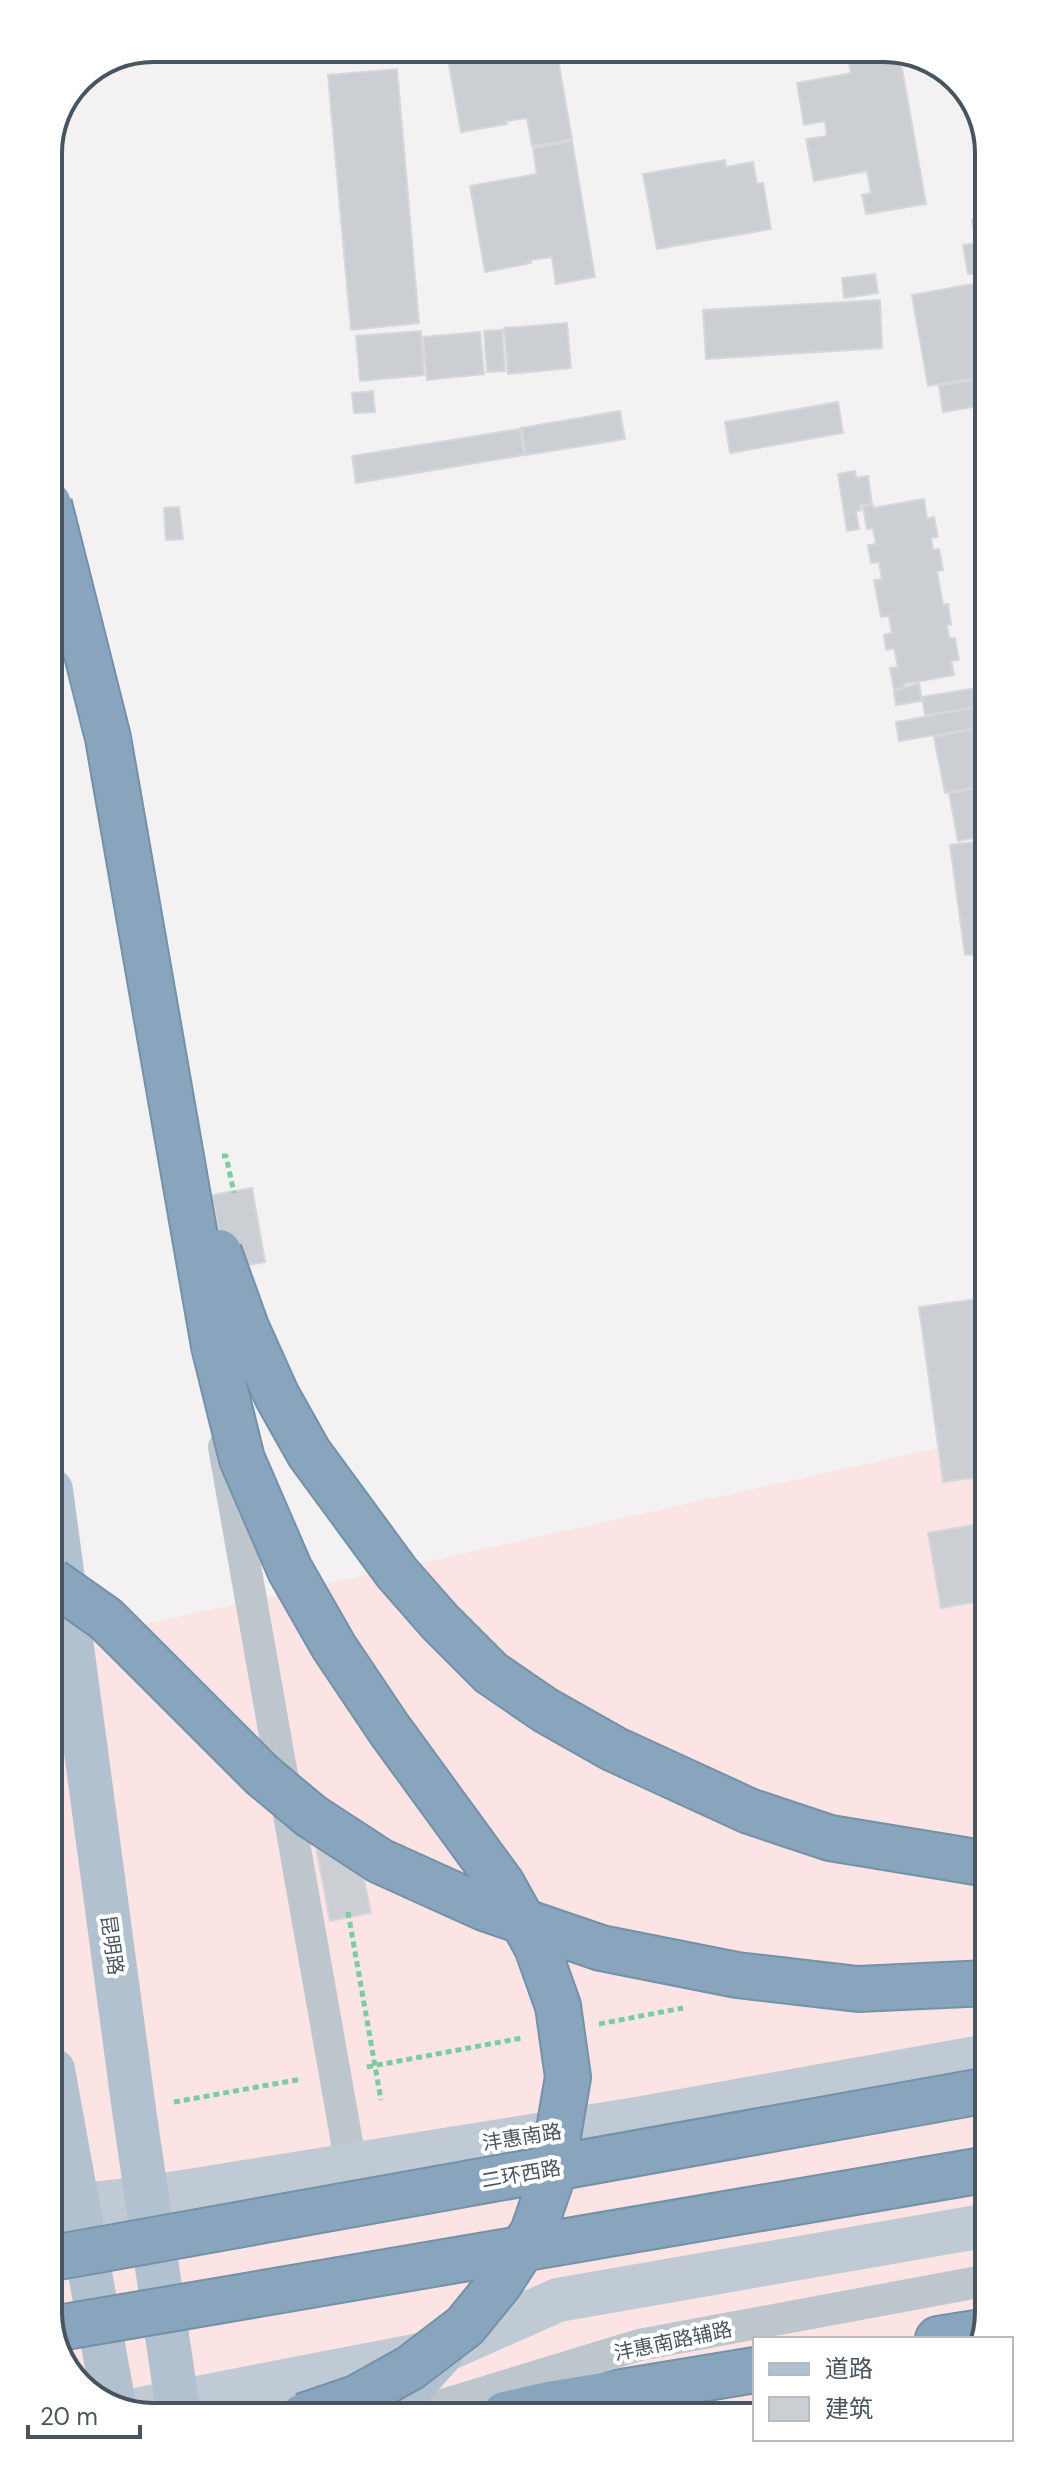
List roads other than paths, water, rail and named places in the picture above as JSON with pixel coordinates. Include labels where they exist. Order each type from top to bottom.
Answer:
[{"type":"highway","points":[[62,554],[108,738],[214,1346],[242,1459],[290,1570],[334,1647],[389,1729],[502,1884],[537,1947],[558,2006],[568,2077],[550,2183],[533,2232],[500,2283],[465,2326],[410,2368],[341,2403]]},
{"type":"highway","points":[[175,1120],[246,1327],[277,1396],[309,1453],[397,1573],[491,1673],[545,1710],[614,1749],[749,1811],[830,1838],[975,1862]]},
{"type":"highway","points":[[62,1588],[106,1619],[262,1775],[311,1816],[380,1861],[484,1908],[601,1948],[737,1975],[858,1989],[975,1984]]},
{"type":"highway","name":"二环西路","points":[[62,2256],[975,2092]]},
{"type":"highway","points":[[64,2327],[975,2171]]},
{"type":"highway","points":[[951,2337],[972,2334]]},
{"type":"highway","points":[[555,2403],[753,2370]]},
{"type":"main road","name":"昆明路","points":[[62,1572],[146,2198],[177,2403]]},
{"type":"main road","name":"沣惠南路","points":[[66,2207],[146,2198],[637,2119],[975,2058]]},
{"type":"main road","points":[[62,2165],[66,2207],[111,2393]]},
{"type":"main road","points":[[205,2403],[445,2350],[558,2300],[975,2227]]},
{"type":"main road","points":[[397,2403],[445,2350]]},
{"type":"street","points":[[62,634],[174,1166],[351,2165]]},
{"type":"street","name":"沣惠南路辅路","points":[[449,2403],[639,2345],[975,2283]]}]
